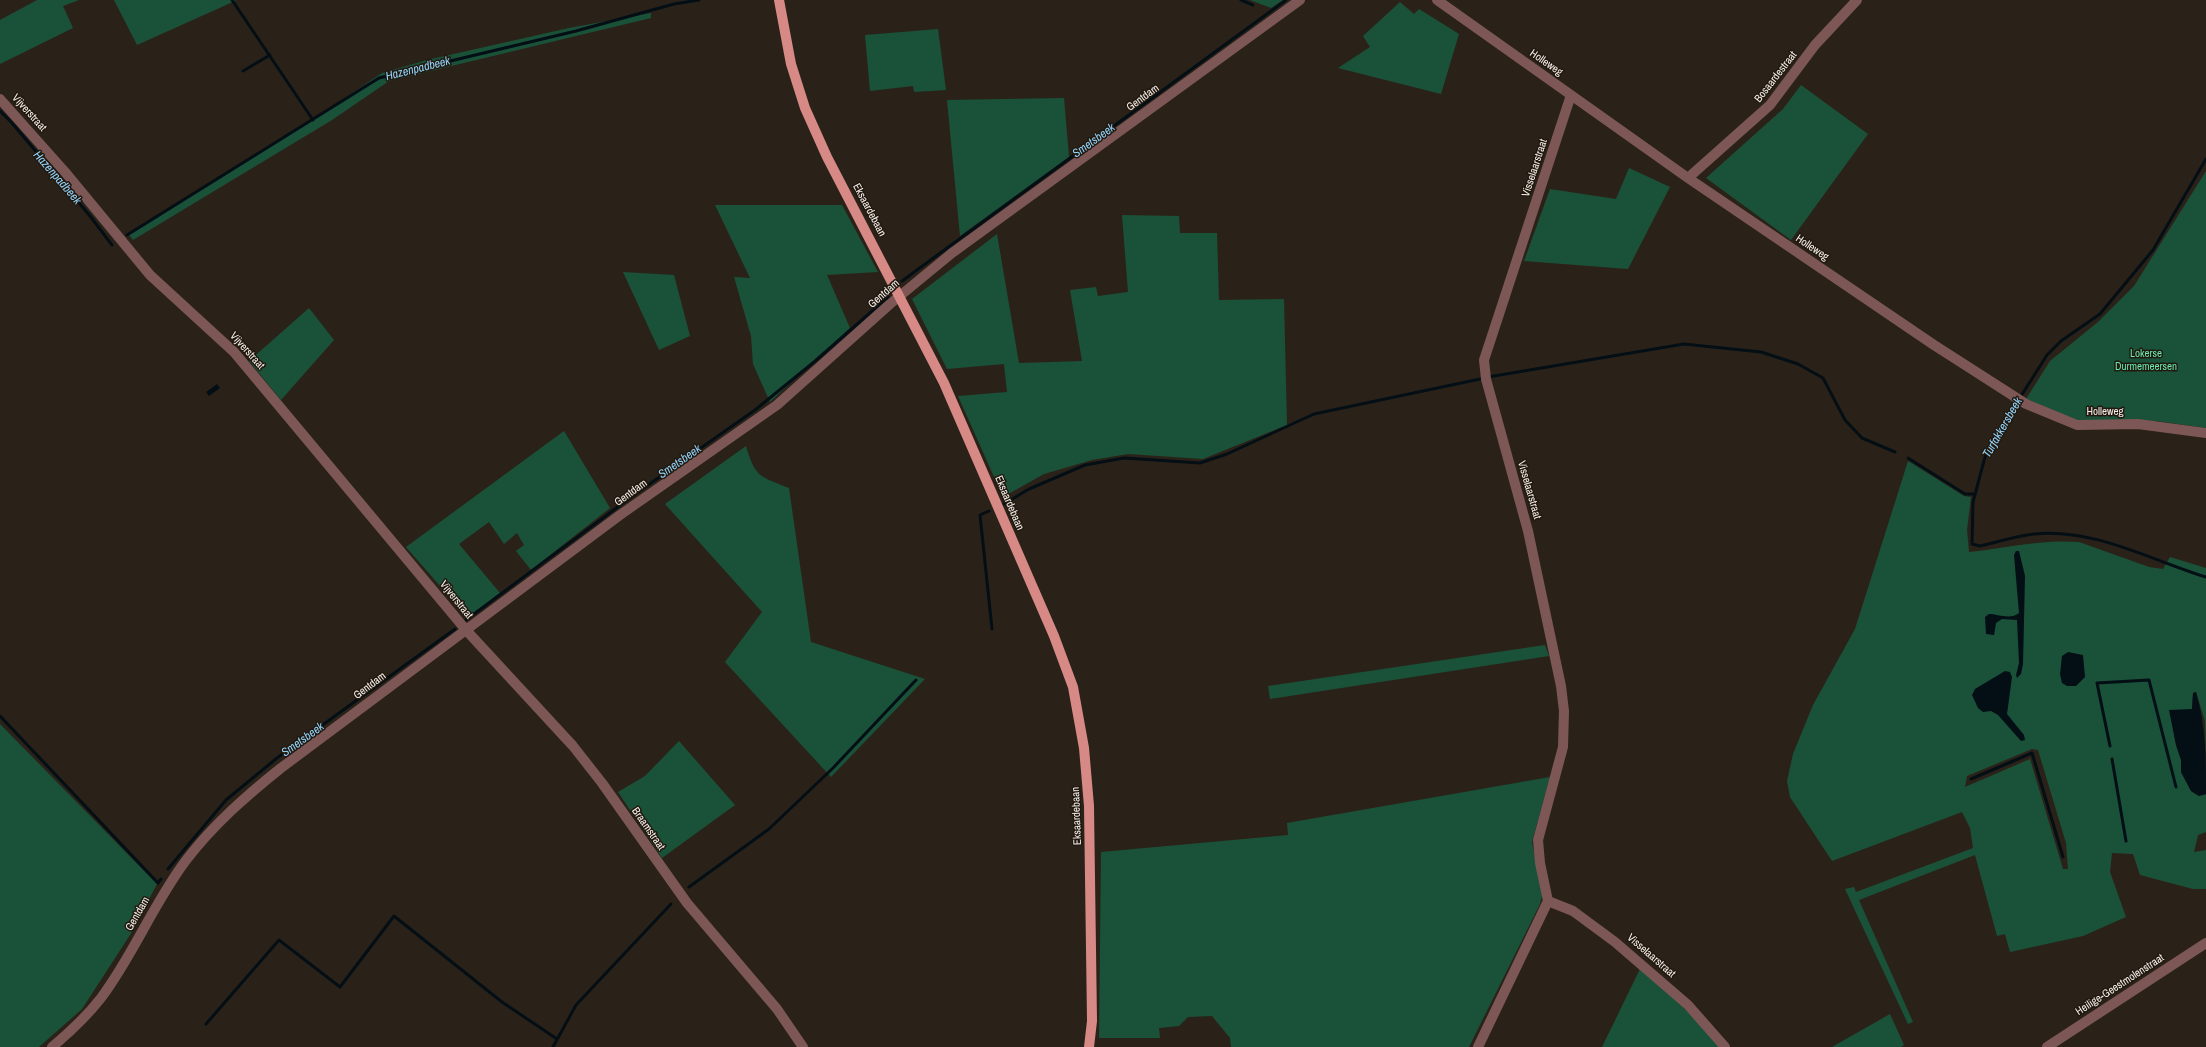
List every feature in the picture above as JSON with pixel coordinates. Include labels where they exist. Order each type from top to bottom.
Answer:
[{"type":"main road","name":"Eksaardebaan","points":[[779,0],[792,64],[805,108],[827,157],[900,296],[965,432],[1054,636],[1077,702],[1084,748],[1089,806],[1092,1021],[1090,1047]]},
{"type":"street","name":"Gentdam","points":[[52,1047],[86,1016],[101,997],[128,956],[172,880],[187,859],[222,819],[280,768],[627,510],[777,405],[900,296],[952,253],[1300,0]]},
{"type":"street","name":"Holleweg","points":[[1437,0],[1688,178],[2026,404],[2077,425],[2138,424],[2206,433]]},
{"type":"street","name":"Bosaardestraat","points":[[1688,178],[1770,105],[1815,45],[1857,0]]},
{"type":"street","name":"Visselaarstraat","points":[[1571,95],[1484,360],[1486,379],[1528,531],[1561,686],[1564,711],[1563,747],[1538,840],[1540,863],[1548,901],[1573,911],[1615,942],[1688,1005],[1725,1047]]},
{"type":"street","name":"Vijverstraat","points":[[0,99],[66,172],[150,275],[234,352],[466,630]]},
{"type":"street","name":"Braamstraat","points":[[466,630],[581,755],[686,903],[777,1009],[803,1047]]},
{"type":"street","points":[[1478,1047],[1548,901]]},
{"type":"street","name":"Heilige-Geestmolenstraat","points":[[2047,1047],[2206,943]]},
{"type":"green space","points":[[37,0],[79,0],[63,6],[73,28],[0,64],[0,20]]},
{"type":"green space","points":[[114,0],[235,0],[235,1],[137,45]]},
{"type":"green space","points":[[1250,0],[1283,0],[1271,8]]},
{"type":"green space","points":[[1400,2],[1414,14],[1419,9],[1459,34],[1441,94],[1338,68],[1370,47],[1363,36]]},
{"type":"green space","points":[[651,13],[651,18],[389,81],[332,120],[133,240],[129,235],[312,120],[382,73],[427,60],[569,28]]},
{"type":"green space","points":[[938,29],[946,90],[914,92],[913,86],[870,91],[865,35]]},
{"type":"green space","points":[[1801,85],[1868,134],[1791,240],[1706,178],[1783,109]]},
{"type":"green space","points":[[1064,98],[1069,157],[960,236],[947,100]]},
{"type":"green space","points":[[1629,168],[1670,187],[1628,269],[1524,261],[1550,189],[1616,199]]},
{"type":"green space","name":"Lokerse Durmemeersen","points":[[2206,171],[2206,428],[2157,421],[2075,420],[2026,399],[2050,361],[2098,322],[2134,286]]},
{"type":"green space","points":[[715,205],[842,205],[878,272],[827,275],[850,328],[770,402],[753,364],[751,336],[734,277],[750,278]]},
{"type":"green space","points":[[1122,215],[1179,216],[1180,233],[1217,233],[1219,300],[1284,299],[1287,425],[1203,459],[1128,454],[1092,460],[1044,474],[1003,497],[958,396],[1007,392],[1004,364],[947,369],[912,299],[997,234],[1019,363],[1082,361],[1070,290],[1096,287],[1098,296],[1128,292]]},
{"type":"green space","points":[[623,272],[674,275],[690,336],[659,350]]},
{"type":"green space","points":[[309,308],[334,340],[281,400],[249,361]]},
{"type":"green space","points":[[564,431],[610,508],[531,570],[516,551],[524,545],[517,533],[504,544],[489,522],[459,544],[500,593],[468,618],[406,547]]},
{"type":"green space","points":[[746,446],[752,464],[760,474],[771,481],[789,488],[811,642],[925,679],[831,777],[725,662],[762,612],[665,504]]},
{"type":"green space","points":[[1908,461],[1964,496],[1971,497],[1967,530],[1969,552],[2037,543],[2065,541],[2079,542],[2149,567],[2163,569],[2170,557],[2206,568],[2206,756],[2205,721],[2196,692],[2193,693],[2192,710],[2170,710],[2176,745],[2181,760],[2181,772],[2191,791],[2199,796],[2206,794],[2206,832],[2198,835],[2194,852],[2206,850],[2206,889],[2193,889],[2140,875],[2133,854],[2112,853],[2110,872],[2126,917],[2083,936],[2010,952],[2005,934],[1997,936],[1975,855],[1859,900],[1913,1022],[1908,1024],[1845,889],[1854,887],[1856,892],[1973,848],[1970,828],[1962,812],[1832,861],[1790,797],[1787,781],[1793,754],[1813,705],[1855,629]],"holes":[[[2032,749],[2038,750],[2066,843],[2068,869],[2063,869],[2030,759],[1965,787],[1967,776]]]},
{"type":"green space","points":[[1545,645],[1549,656],[1270,699],[1268,686]]},
{"type":"green space","points":[[0,724],[157,884],[130,935],[82,1009],[39,1047],[0,1047]]},
{"type":"green space","points":[[679,741],[735,805],[662,858],[618,792],[645,776]]},
{"type":"green space","points":[[1550,777],[1532,842],[1542,896],[1540,904],[1469,1047],[1231,1047],[1230,1038],[1212,1016],[1188,1017],[1179,1026],[1159,1028],[1160,1038],[1099,1038],[1101,852],[1288,835],[1287,823]]},
{"type":"green space","points":[[1641,967],[1681,1005],[1721,1047],[1602,1047]]},
{"type":"green space","points":[[1890,1014],[1904,1045],[1901,1047],[1832,1047]]},
{"type":"shaded area","points":[[217,384],[220,388],[209,396],[206,392]]},
{"type":"shaded area","points":[[2016,551],[2019,551],[2025,576],[2023,664],[2021,674],[2017,678],[2016,675],[2019,663],[2017,620],[2002,619],[1996,623],[1994,635],[1986,634],[1985,617],[1989,614],[2012,616],[2019,613],[2014,555]]},
{"type":"shaded area","points":[[2068,652],[2083,655],[2085,677],[2076,686],[2067,686],[2062,683],[2060,674],[2062,656]]},
{"type":"shaded area","points":[[2005,671],[2010,672],[2012,677],[2007,714],[2024,735],[2025,740],[2021,741],[1998,715],[1991,711],[1983,712],[1978,708],[1972,695],[1975,689]]},
{"type":"shaded area","points":[[2196,692],[2204,730],[2206,768],[2206,794],[2199,796],[2191,791],[2181,772],[2181,760],[2176,745],[2169,710],[2192,709],[2193,693]]},
{"type":"waterway","points":[[232,0],[313,120]]},
{"type":"waterway","name":"Hazenpadbeek","points":[[127,235],[379,78],[576,31],[674,4],[699,0]]},
{"type":"waterway","name":"Hazenpadbeek","points":[[1241,0],[1253,5]]},
{"type":"waterway","name":"Smetsbeek","points":[[902,281],[1286,0]]},
{"type":"waterway","points":[[243,71],[270,55]]},
{"type":"waterway","name":"Hazenpadbeek","points":[[0,111],[12,123],[90,216],[112,245]]},
{"type":"waterway","name":"Turfakkersbeek","points":[[2206,159],[2153,250],[2100,314],[2061,341],[2047,355],[2009,415],[1985,457],[1973,502],[1972,544],[1980,546],[2034,534],[2057,533],[2079,536],[2100,540],[2122,547],[2206,577]]},
{"type":"waterway","name":"Smetsbeek","points":[[466,620],[631,497],[755,410],[814,362],[888,297]]},
{"type":"waterway","points":[[1488,377],[1684,344],[1761,352],[1798,364],[1823,378],[1845,420],[1862,438],[1895,452]]},
{"type":"waterway","points":[[1004,504],[1029,489],[1085,465],[1124,458],[1200,463],[1227,454],[1314,414],[1480,379]]},
{"type":"waterway","points":[[1908,458],[1965,494],[1975,494]]},
{"type":"waterway","points":[[989,511],[980,515],[992,629]]},
{"type":"waterway","name":"Smetsbeek","points":[[168,869],[226,800],[277,758],[455,629]]},
{"type":"waterway","points":[[689,887],[769,829],[833,768],[916,680]]},
{"type":"waterway","points":[[2110,746],[2097,683],[2149,680],[2176,787]]},
{"type":"waterway","name":"Smetsbeek","points":[[0,716],[158,883],[161,879]]},
{"type":"waterway","points":[[1971,779],[2032,753],[2063,857]]},
{"type":"waterway","points":[[2112,759],[2126,841]]},
{"type":"waterway","points":[[553,1047],[576,1005],[671,904]]},
{"type":"waterway","points":[[206,1024],[279,940],[340,987],[394,916],[502,1002],[557,1039]]}]
